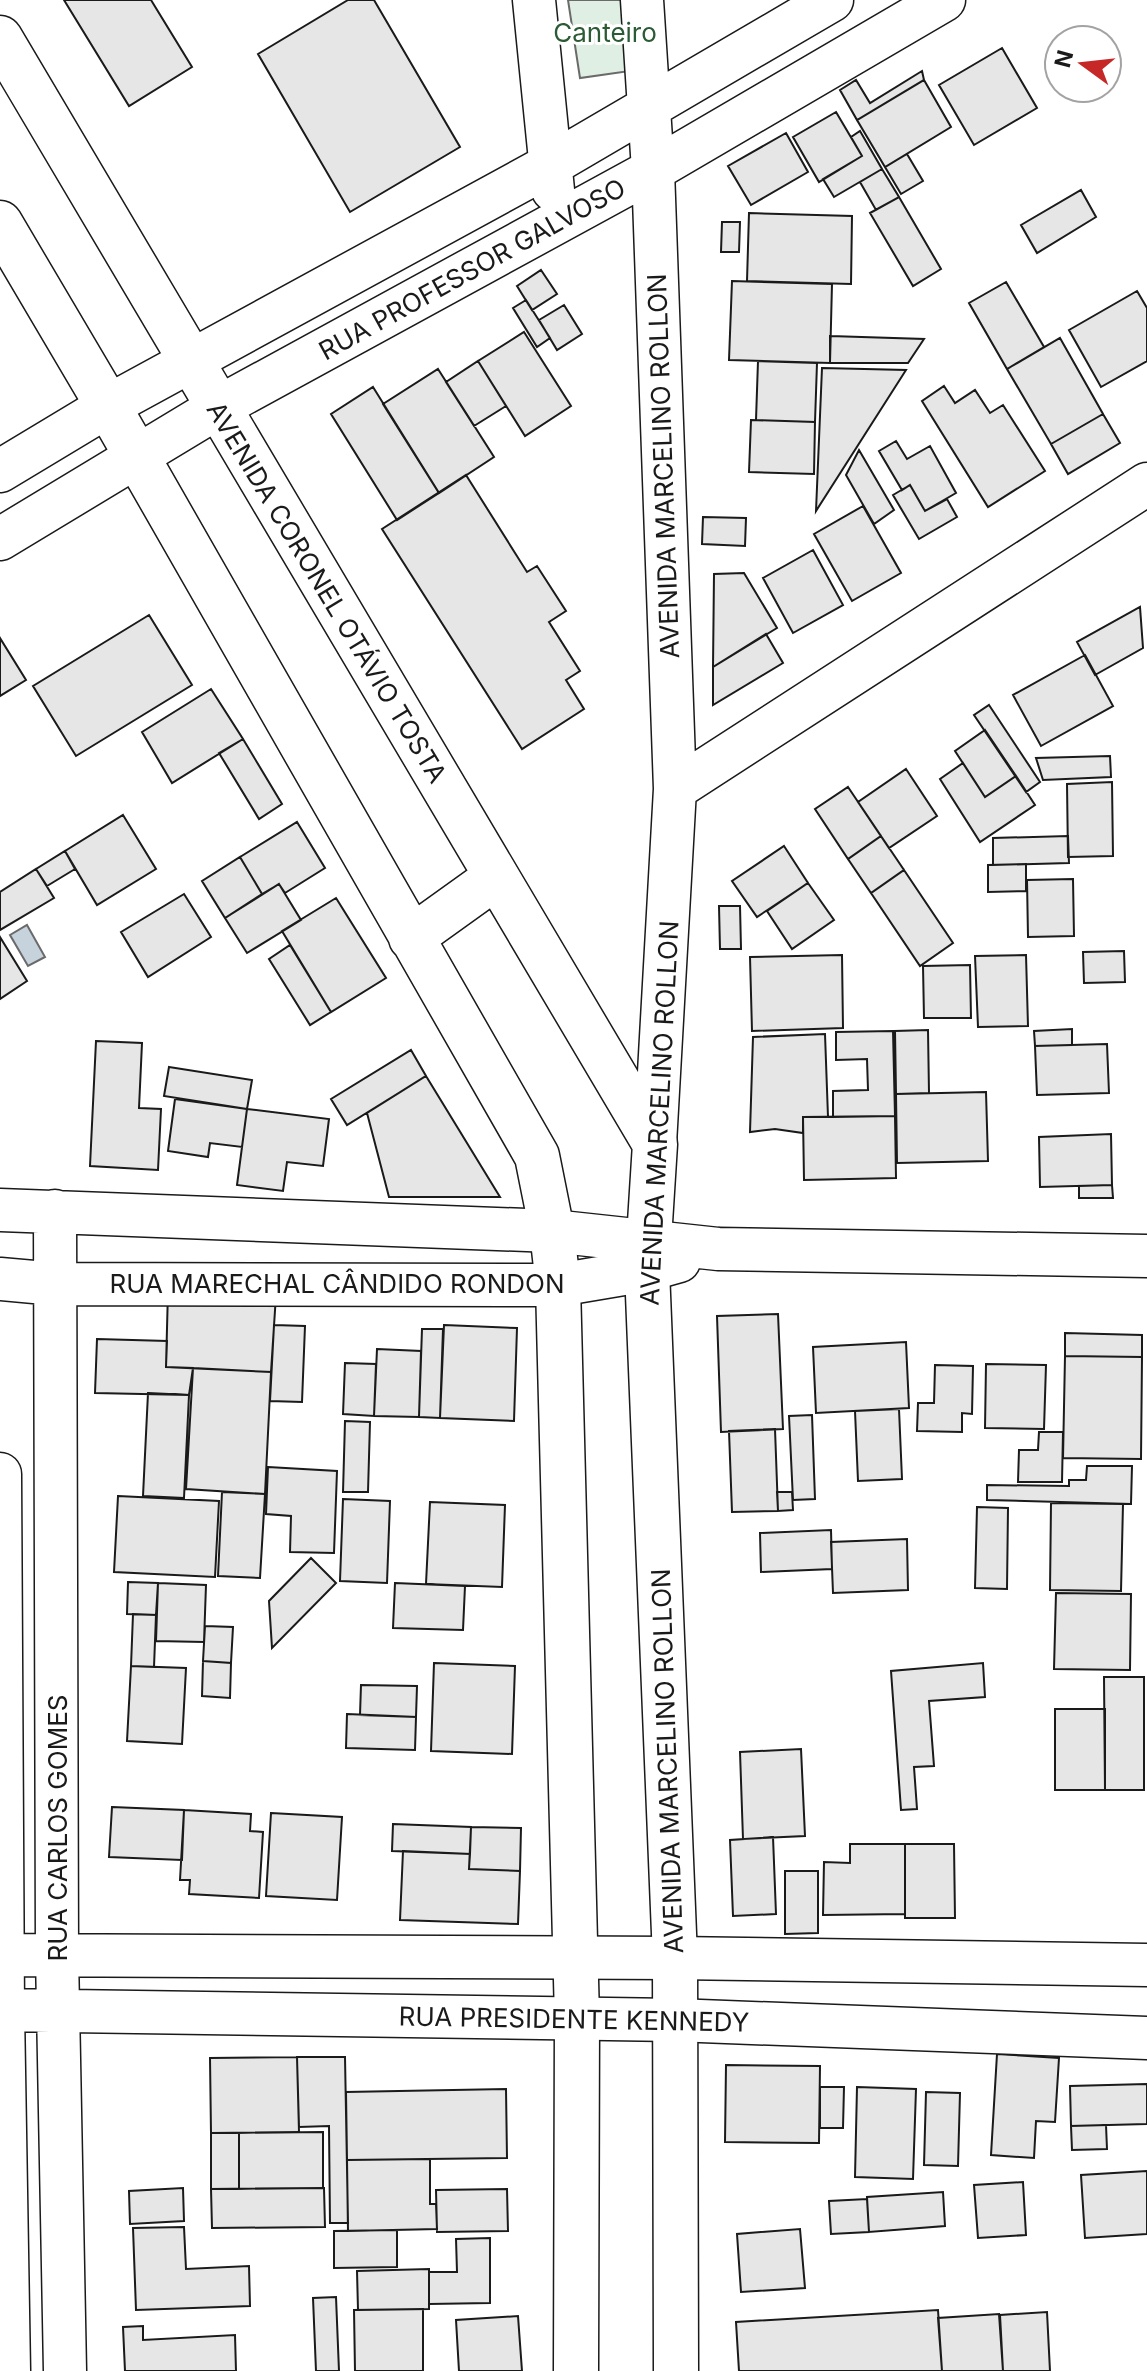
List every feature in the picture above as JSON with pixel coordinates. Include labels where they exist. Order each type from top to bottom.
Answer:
[{"type":"main road","name":"AVENIDA CORONEL OTÁVIO TOSTA","points":[[0,38],[11,84],[192,361],[217,408],[655,1144]]},
{"type":"main road","points":[[0,223],[537,1156],[552,1231],[558,1285],[577,2018],[576,2371]]},
{"type":"main road","points":[[411,938],[496,877]]},
{"type":"main road","name":"AVENIDA MARCELINO ROLLON","points":[[655,1144],[648,1256],[675,1958],[676,2371]]},
{"type":"street","points":[[534,0],[557,222]]},
{"type":"street","name":"AVENIDA MARCELINO ROLLON","points":[[642,0],[653,170],[675,789],[655,1144]]},
{"type":"street","name":"RUA PROFESSOR GALVOSO","points":[[0,471],[108,406],[550,165],[832,0]]},
{"type":"street","name":"RUA PROFESSOR GALVOSO","points":[[0,539],[217,408],[653,170],[944,0]]},
{"type":"street","points":[[675,789],[1147,484]]},
{"type":"street","name":"RUA MARECHAL CÂNDIDO RONDON","points":[[0,1210],[552,1231],[648,1256]]},
{"type":"street","name":"RUA CARLOS GOMES","points":[[55,1211],[57,1955],[65,2371]]},
{"type":"street","points":[[283,1284],[288,1220]]},
{"type":"street","name":"RUA MARECHAL CÂNDIDO RONDON","points":[[0,1279],[56,1284],[558,1285],[648,1256],[718,1249],[1147,1256]]},
{"type":"street","name":"RUA CARLOS GOMES","points":[[0,1474],[2,2010],[9,2371]]},
{"type":"street","points":[[2,1955],[675,1958],[1147,1965]]},
{"type":"street","points":[[267,2013],[272,1956]]},
{"type":"street","name":"RUA PRESIDENTE KENNEDY","points":[[2,2010],[675,2020],[1147,2038]]},
{"type":"green space","name":"Canteiro","points":[[568,0],[634,0],[637,70],[580,78]]},
{"type":"shaded area","points":[[27,925],[45,957],[28,966],[10,935]]},
{"type":"building","points":[[64,0],[151,0],[192,67],[129,106]]},
{"type":"building","points":[[348,0],[374,0],[460,147],[350,212],[258,54]]},
{"type":"building","points":[[1002,48],[1037,108],[974,145],[939,85]]},
{"type":"building","points":[[922,71],[924,80],[857,120],[840,90],[856,80],[870,103]]},
{"type":"building","points":[[924,80],[951,127],[885,167],[857,120]]},
{"type":"building","points":[[836,112],[862,156],[819,182],[793,137]]},
{"type":"building","points":[[860,131],[882,169],[834,197],[823,179],[862,156],[851,137]]},
{"type":"building","points":[[786,133],[808,172],[751,205],[728,166]]},
{"type":"building","points":[[907,154],[923,181],[901,194],[885,167]]},
{"type":"building","points":[[882,169],[899,197],[876,210],[860,182]]},
{"type":"building","points":[[1081,190],[1096,217],[1037,253],[1021,225]]},
{"type":"building","points":[[899,197],[941,269],[913,286],[870,213]]},
{"type":"building","points":[[749,213],[852,216],[851,284],[747,281]]},
{"type":"building","points":[[722,222],[740,222],[739,252],[721,252]]},
{"type":"building","points":[[541,270],[557,294],[532,310],[517,286]]},
{"type":"building","points":[[732,281],[832,284],[830,363],[729,360]]},
{"type":"building","points":[[1006,282],[1044,347],[1007,369],[969,303]]},
{"type":"building","points":[[1137,291],[1147,308],[1147,361],[1101,387],[1069,330]]},
{"type":"building","points":[[526,300],[550,338],[537,347],[513,308]]},
{"type":"building","points":[[564,305],[582,334],[557,350],[539,320]]},
{"type":"building","points":[[524,332],[571,406],[525,436],[478,361]]},
{"type":"building","points":[[830,336],[924,339],[908,363],[830,363]]},
{"type":"building","points":[[1060,338],[1103,414],[1051,444],[1007,369]]},
{"type":"building","points":[[478,361],[506,406],[474,426],[446,382]]},
{"type":"building","points":[[758,361],[817,363],[815,422],[756,420]]},
{"type":"building","points":[[822,368],[906,370],[816,511]]},
{"type":"building","points":[[438,369],[494,457],[439,493],[383,404]]},
{"type":"building","points":[[944,386],[955,403],[975,390],[990,413],[1003,405],[1045,471],[988,507],[922,401]]},
{"type":"building","points":[[373,387],[439,493],[397,520],[331,414]]},
{"type":"building","points":[[1103,414],[1120,443],[1068,474],[1051,444]]},
{"type":"building","points":[[751,420],[815,422],[814,474],[749,472]]},
{"type":"building","points":[[896,441],[907,459],[930,446],[956,493],[925,511],[910,485],[902,490],[879,451]]},
{"type":"building","points":[[859,450],[894,510],[874,524],[846,475]]},
{"type":"building","points":[[466,475],[527,572],[537,566],[566,611],[549,622],[580,671],[566,680],[584,709],[522,749],[382,529]]},
{"type":"building","points":[[910,485],[925,511],[947,499],[957,517],[919,539],[893,495]]},
{"type":"building","points":[[863,506],[901,573],[852,601],[814,534]]},
{"type":"building","points":[[703,517],[746,518],[745,546],[702,544]]},
{"type":"building","points":[[813,550],[843,605],[793,633],[763,578]]},
{"type":"building","points":[[744,573],[777,628],[713,667],[714,574]]},
{"type":"building","points":[[1140,607],[1143,648],[1095,675],[1077,642]]},
{"type":"building","points":[[149,615],[192,685],[76,756],[33,686]]},
{"type":"building","points":[[766,634],[783,663],[713,705],[713,667]]},
{"type":"building","points":[[0,638],[26,680],[0,696]]},
{"type":"building","points":[[1085,655],[1113,706],[1041,746],[1013,695]]},
{"type":"building","points":[[211,689],[243,739],[172,783],[142,732]]},
{"type":"building","points":[[989,705],[1040,782],[1026,792],[974,715]]},
{"type":"building","points":[[985,730],[1016,776],[985,797],[955,751]]},
{"type":"building","points":[[243,739],[282,804],[259,819],[219,753]]},
{"type":"building","points":[[1110,756],[1111,777],[1043,780],[1036,758]]},
{"type":"building","points":[[963,763],[985,797],[1016,776],[1035,805],[980,842],[940,779]]},
{"type":"building","points":[[906,769],[937,816],[889,848],[858,802]]},
{"type":"building","points":[[1112,782],[1113,856],[1068,857],[1067,784]]},
{"type":"building","points":[[848,787],[881,836],[848,859],[815,809]]},
{"type":"building","points":[[123,815],[156,869],[97,905],[65,851]]},
{"type":"building","points":[[297,822],[325,868],[285,893],[279,884],[262,894],[240,857]]},
{"type":"building","points":[[881,836],[904,870],[871,893],[848,859]]},
{"type":"building","points":[[1068,836],[1069,863],[993,865],[993,838]]},
{"type":"building","points":[[784,846],[808,883],[757,917],[732,881]]},
{"type":"building","points":[[65,851],[75,869],[47,886],[36,869]]},
{"type":"building","points":[[240,857],[262,894],[225,918],[202,881]]},
{"type":"building","points":[[1026,864],[1026,891],[988,892],[988,865]]},
{"type":"building","points":[[36,869],[54,898],[0,930],[0,892]]},
{"type":"building","points":[[904,870],[953,943],[920,966],[871,893]]},
{"type":"building","points":[[1073,879],[1074,936],[1028,937],[1027,880]]},
{"type":"building","points":[[808,883],[834,920],[792,949],[767,911]]},
{"type":"building","points":[[279,884],[301,920],[247,953],[225,918]]},
{"type":"building","points":[[184,894],[211,937],[148,977],[121,932]]},
{"type":"building","points":[[336,898],[386,978],[331,1012],[282,931]]},
{"type":"building","points":[[719,906],[740,906],[741,949],[720,949]]},
{"type":"building","points":[[0,937],[27,981],[0,999]]},
{"type":"building","points":[[290,945],[331,1012],[310,1025],[269,959]]},
{"type":"building","points":[[1124,951],[1125,982],[1084,983],[1083,952]]},
{"type":"building","points":[[842,955],[843,1028],[752,1031],[750,957]]},
{"type":"building","points":[[1026,955],[1028,1026],[978,1027],[975,956]]},
{"type":"building","points":[[970,965],[971,1018],[924,1018],[923,966]]},
{"type":"building","points":[[1072,1029],[1072,1045],[1035,1046],[1034,1031]]},
{"type":"building","points":[[928,1030],[929,1093],[896,1094],[895,1031]]},
{"type":"building","points":[[893,1031],[895,1116],[833,1117],[833,1091],[868,1090],[867,1059],[836,1060],[836,1032]]},
{"type":"building","points":[[825,1034],[828,1117],[803,1117],[803,1133],[775,1129],[750,1132],[753,1037]]},
{"type":"building","points":[[96,1041],[142,1043],[139,1108],[161,1109],[158,1170],[90,1166]]},
{"type":"building","points":[[1107,1044],[1109,1093],[1037,1095],[1035,1046]]},
{"type":"building","points":[[411,1050],[426,1076],[347,1125],[331,1099]]},
{"type":"building","points":[[169,1067],[252,1080],[247,1109],[164,1096]]},
{"type":"building","points":[[426,1076],[500,1197],[389,1197],[367,1113]]},
{"type":"building","points":[[986,1092],[988,1161],[897,1163],[896,1094]]},
{"type":"building","points":[[175,1099],[247,1109],[242,1147],[210,1143],[208,1157],[168,1151]]},
{"type":"building","points":[[247,1109],[329,1119],[323,1166],[287,1162],[283,1191],[237,1185]]},
{"type":"building","points":[[895,1116],[896,1178],[804,1180],[803,1117]]},
{"type":"building","points":[[1111,1134],[1112,1185],[1040,1187],[1039,1137]]},
{"type":"building","points":[[1112,1185],[1113,1198],[1079,1198],[1079,1186]]},
{"type":"building","points":[[168,1290],[276,1295],[271,1372],[166,1367]]},
{"type":"building","points":[[778,1314],[783,1429],[721,1432],[717,1316]]},
{"type":"building","points":[[274,1325],[305,1326],[302,1402],[270,1401]]},
{"type":"building","points":[[444,1325],[517,1328],[514,1421],[440,1418]]},
{"type":"building","points":[[422,1329],[443,1329],[440,1418],[419,1417]]},
{"type":"building","points":[[1065,1333],[1142,1335],[1142,1357],[1065,1356]]},
{"type":"building","points":[[97,1339],[167,1341],[166,1367],[193,1368],[189,1395],[95,1393]]},
{"type":"building","points":[[906,1342],[909,1408],[816,1413],[813,1347]]},
{"type":"building","points":[[377,1349],[421,1351],[419,1417],[374,1416]]},
{"type":"building","points":[[1065,1356],[1142,1357],[1141,1459],[1063,1458]]},
{"type":"building","points":[[345,1363],[376,1364],[374,1416],[343,1414]]},
{"type":"building","points":[[986,1364],[1046,1365],[1044,1429],[985,1428]]},
{"type":"building","points":[[935,1365],[973,1366],[972,1414],[962,1413],[962,1432],[917,1431],[918,1403],[934,1403]]},
{"type":"building","points":[[193,1368],[271,1372],[265,1494],[186,1489]]},
{"type":"building","points":[[148,1393],[189,1395],[184,1498],[143,1496]]},
{"type":"building","points":[[899,1409],[902,1479],[858,1481],[855,1411]]},
{"type":"building","points":[[812,1415],[815,1499],[793,1500],[789,1416]]},
{"type":"building","points":[[345,1421],[370,1422],[368,1492],[343,1492]]},
{"type":"building","points":[[775,1429],[778,1511],[732,1512],[729,1431]]},
{"type":"building","points":[[1039,1432],[1063,1432],[1062,1482],[1018,1482],[1019,1450],[1038,1450]]},
{"type":"building","points":[[1087,1466],[1132,1466],[1131,1504],[987,1500],[987,1485],[1069,1486],[1069,1480],[1086,1480]]},
{"type":"building","points":[[268,1467],[337,1471],[334,1553],[290,1552],[291,1516],[266,1514]]},
{"type":"building","points":[[222,1492],[265,1494],[260,1578],[218,1576]]},
{"type":"building","points":[[777,1492],[792,1492],[793,1510],[778,1511]]},
{"type":"building","points":[[118,1496],[219,1501],[215,1577],[114,1572]]},
{"type":"building","points":[[343,1499],[390,1501],[387,1583],[340,1581]]},
{"type":"building","points":[[430,1502],[505,1505],[502,1587],[426,1584]]},
{"type":"building","points":[[1051,1503],[1123,1504],[1121,1591],[1050,1590]]},
{"type":"building","points":[[977,1507],[1008,1508],[1007,1589],[975,1588]]},
{"type":"building","points":[[831,1530],[832,1569],[761,1572],[760,1533]]},
{"type":"building","points":[[907,1539],[908,1590],[833,1593],[831,1542]]},
{"type":"building","points":[[311,1558],[336,1583],[272,1648],[269,1601]]},
{"type":"building","points":[[128,1582],[158,1583],[156,1615],[127,1614]]},
{"type":"building","points":[[158,1583],[206,1585],[204,1642],[156,1641]]},
{"type":"building","points":[[395,1583],[465,1586],[463,1630],[393,1628]]},
{"type":"building","points":[[1056,1593],[1131,1594],[1130,1670],[1054,1669]]},
{"type":"building","points":[[133,1614],[156,1615],[154,1667],[131,1666]]},
{"type":"building","points":[[205,1626],[233,1627],[231,1663],[203,1661]]},
{"type":"building","points":[[203,1661],[231,1663],[230,1698],[202,1696]]},
{"type":"building","points":[[434,1663],[515,1666],[512,1754],[431,1751]]},
{"type":"building","points":[[983,1663],[985,1697],[929,1701],[934,1766],[914,1767],[917,1809],[901,1810],[891,1671]]},
{"type":"building","points":[[131,1666],[186,1668],[182,1744],[127,1741]]},
{"type":"building","points":[[1104,1677],[1144,1677],[1144,1790],[1105,1790]]},
{"type":"building","points":[[361,1685],[417,1686],[416,1717],[360,1715]]},
{"type":"building","points":[[1055,1709],[1105,1709],[1105,1790],[1055,1790]]},
{"type":"building","points":[[347,1714],[416,1717],[415,1750],[346,1748]]},
{"type":"building","points":[[801,1749],[805,1836],[743,1839],[740,1752]]},
{"type":"building","points":[[112,1807],[184,1810],[182,1860],[109,1857]]},
{"type":"building","points":[[184,1810],[251,1814],[250,1831],[263,1832],[259,1898],[189,1894],[190,1880],[180,1880]]},
{"type":"building","points":[[271,1813],[342,1817],[337,1900],[266,1896]]},
{"type":"building","points":[[393,1824],[471,1827],[470,1854],[392,1851]]},
{"type":"building","points":[[471,1827],[521,1828],[520,1871],[469,1869]]},
{"type":"building","points":[[773,1837],[776,1914],[733,1916],[730,1840]]},
{"type":"building","points":[[850,1844],[905,1844],[905,1914],[823,1915],[824,1862],[850,1863]]},
{"type":"building","points":[[905,1844],[954,1844],[955,1918],[905,1918]]},
{"type":"building","points":[[403,1851],[470,1854],[469,1869],[520,1871],[518,1924],[400,1920]]},
{"type":"building","points":[[785,1871],[818,1871],[818,1933],[785,1934]]},
{"type":"building","points":[[997,2054],[1059,2058],[1055,2122],[1036,2121],[1034,2158],[991,2155]]},
{"type":"building","points":[[297,2057],[345,2057],[348,2223],[330,2223],[329,2126],[299,2127]]},
{"type":"building","points":[[297,2057],[299,2132],[211,2133],[210,2058]]},
{"type":"building","points":[[726,2065],[820,2066],[819,2143],[725,2142]]},
{"type":"building","points":[[1147,2084],[1147,2124],[1071,2126],[1070,2086]]},
{"type":"building","points":[[820,2087],[844,2087],[843,2128],[820,2128]]},
{"type":"building","points":[[857,2087],[916,2089],[913,2179],[855,2177]]},
{"type":"building","points":[[506,2089],[507,2158],[347,2160],[346,2092]]},
{"type":"building","points":[[926,2092],[960,2093],[958,2166],[924,2165]]},
{"type":"building","points":[[1106,2125],[1107,2149],[1072,2150],[1071,2126]]},
{"type":"building","points":[[323,2132],[323,2188],[239,2189],[239,2133]]},
{"type":"building","points":[[211,2133],[239,2133],[239,2189],[211,2189]]},
{"type":"building","points":[[430,2159],[430,2204],[436,2204],[437,2229],[348,2231],[347,2160]]},
{"type":"building","points":[[1147,2171],[1147,2234],[1085,2238],[1081,2175]]},
{"type":"building","points":[[1023,2182],[1026,2235],[978,2238],[974,2185]]},
{"type":"building","points":[[183,2188],[184,2221],[130,2224],[129,2191]]},
{"type":"building","points":[[324,2188],[325,2227],[212,2228],[211,2189]]},
{"type":"building","points":[[507,2189],[508,2231],[437,2232],[436,2190]]},
{"type":"building","points":[[943,2192],[945,2226],[869,2232],[867,2197]]},
{"type":"building","points":[[867,2199],[869,2232],[831,2234],[829,2201]]},
{"type":"building","points":[[184,2227],[186,2269],[249,2266],[250,2306],[136,2310],[133,2228]]},
{"type":"building","points":[[800,2229],[805,2288],[741,2292],[737,2234]]},
{"type":"building","points":[[397,2230],[397,2267],[334,2268],[334,2231]]},
{"type":"building","points":[[490,2238],[490,2303],[429,2304],[429,2272],[457,2272],[456,2239]]},
{"type":"building","points":[[429,2269],[429,2309],[358,2310],[357,2271]]},
{"type":"building","points":[[336,2297],[339,2371],[316,2371],[313,2298]]},
{"type":"building","points":[[423,2309],[423,2371],[355,2371],[354,2310]]},
{"type":"building","points":[[938,2310],[942,2371],[739,2371],[736,2322]]},
{"type":"building","points":[[1047,2312],[1050,2371],[1003,2371],[1000,2315]]},
{"type":"building","points":[[999,2314],[1003,2371],[942,2371],[938,2318]]},
{"type":"building","points":[[518,2316],[522,2371],[459,2371],[456,2320]]},
{"type":"building","points":[[143,2326],[143,2340],[235,2335],[236,2371],[125,2371],[123,2327]]}]
